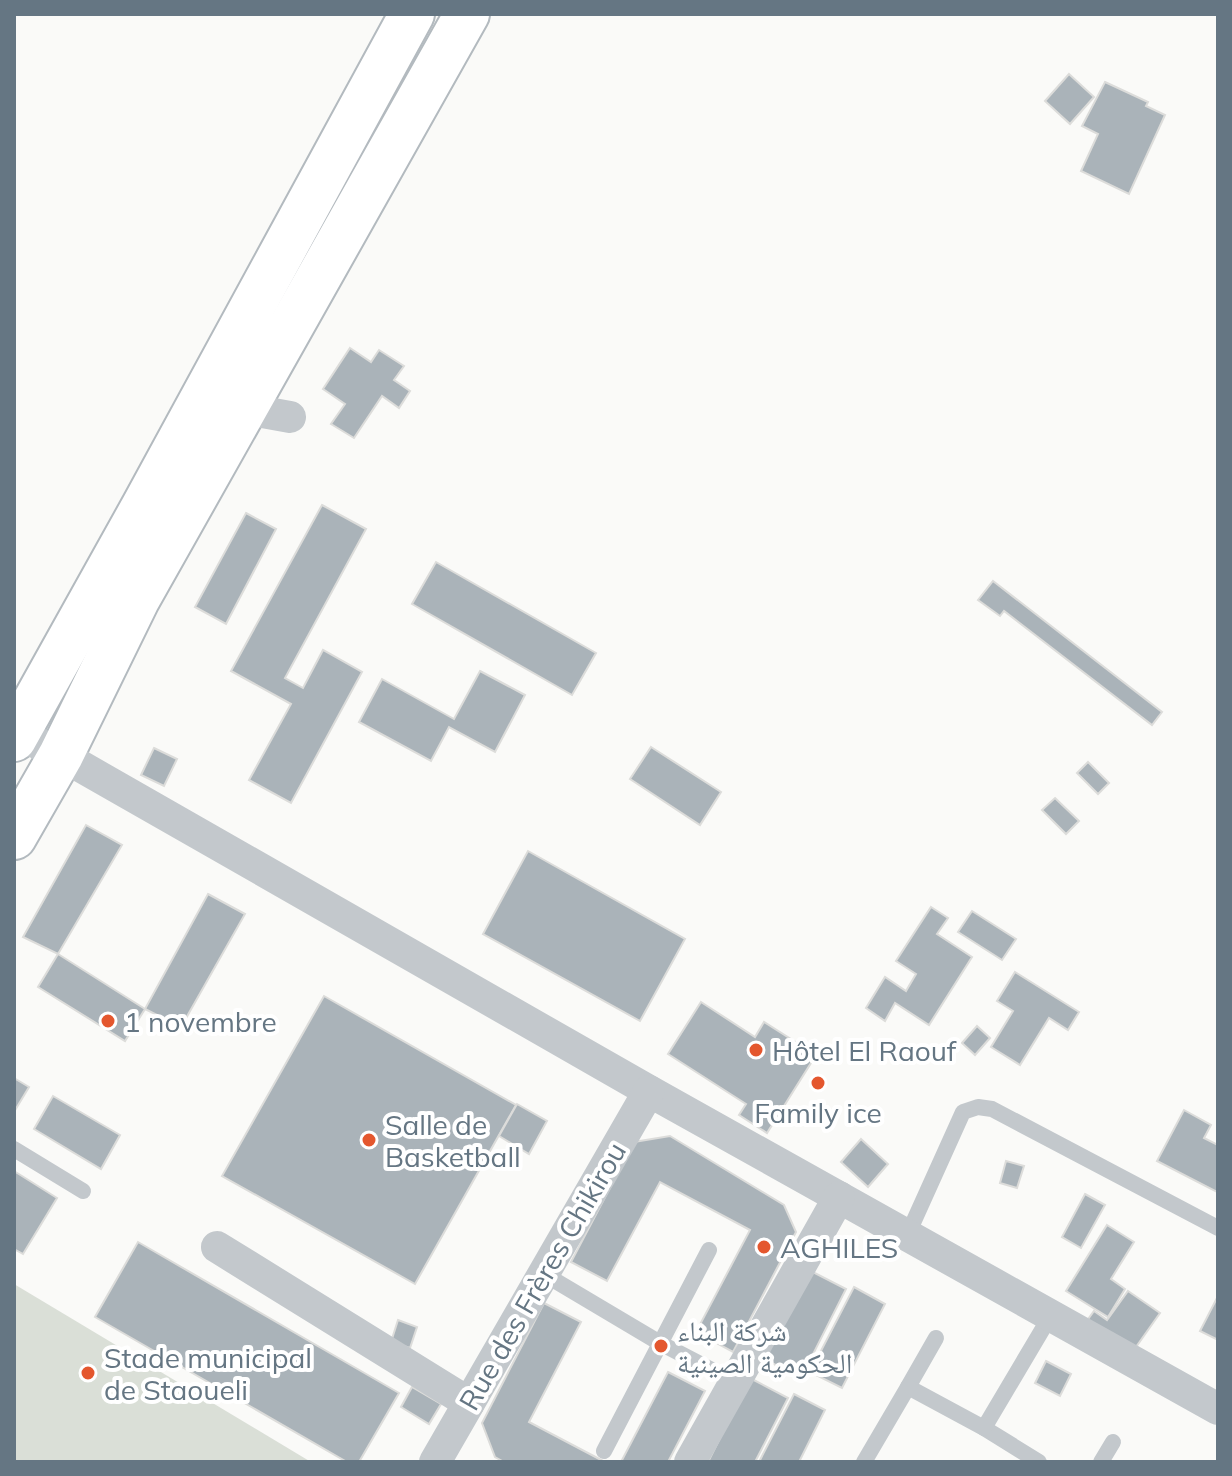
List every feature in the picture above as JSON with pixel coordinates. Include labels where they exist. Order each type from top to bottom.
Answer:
[{"type":"main road","points":[[16,736],[412,14]]},
{"type":"main road","points":[[14,837],[61,755],[137,600],[467,14]]},
{"type":"street","points":[[245,409],[290,417]]},
{"type":"street","points":[[16,736],[61,755],[649,1091],[1218,1409]]},
{"type":"street","name":"Rue des Frères Chikirou","points":[[445,1459],[469,1403],[649,1091]]},
{"type":"street","points":[[690,1462],[839,1197]]},
{"type":"street","points":[[217,1247],[469,1403]]},
{"type":"lane","points":[[908,1234],[963,1112],[978,1107],[992,1109],[1218,1228]]},
{"type":"lane","points":[[14,1149],[83,1191]]},
{"type":"lane","points":[[604,1451],[709,1250]]},
{"type":"lane","points":[[544,1274],[660,1343],[735,1382]]},
{"type":"lane","points":[[984,1428],[1051,1315]]},
{"type":"lane","points":[[864,1462],[936,1338]]},
{"type":"lane","points":[[908,1387],[1039,1462]]},
{"type":"lane","points":[[1101,1462],[1113,1442]]},
{"type":"shaded area","name":"Stade municipal de Staoueli","points":[[14,1284],[311,1462],[14,1462]]},
{"type":"building","points":[[1069,74],[1094,97],[1070,124],[1045,101]]},
{"type":"building","points":[[1105,82],[1148,102],[1146,106],[1165,115],[1129,194],[1081,171],[1098,134],[1082,126]]},
{"type":"building","points":[[350,348],[371,362],[379,350],[404,366],[394,380],[410,391],[399,408],[382,396],[354,438],[331,424],[345,404],[323,389]]},
{"type":"building","points":[[322,505],[366,529],[285,678],[303,688],[323,650],[362,672],[291,803],[249,780],[291,704],[231,671]]},
{"type":"building","points":[[246,513],[276,529],[226,624],[195,607]]},
{"type":"building","points":[[436,562],[596,653],[572,695],[412,604]]},
{"type":"building","points":[[993,581],[1162,712],[1152,725],[1004,611],[1000,616],[978,600]]},
{"type":"building","points":[[480,671],[525,695],[495,752],[449,727],[431,761],[359,722],[382,679],[454,719]]},
{"type":"building","points":[[651,747],[721,792],[700,825],[630,779]]},
{"type":"building","points":[[154,748],[177,759],[164,786],[141,775]]},
{"type":"building","points":[[1088,762],[1109,783],[1098,794],[1077,773]]},
{"type":"building","points":[[1055,798],[1079,821],[1066,834],[1042,810]]},
{"type":"building","points":[[86,825],[122,845],[58,954],[23,937]]},
{"type":"building","points":[[528,851],[685,939],[640,1021],[483,934]]},
{"type":"building","points":[[208,894],[245,914],[181,1027],[145,1009]]},
{"type":"building","points":[[931,907],[948,918],[937,934],[972,957],[929,1025],[895,1003],[885,1021],[866,1008],[885,977],[906,991],[916,974],[896,961]]},
{"type":"building","points":[[972,911],[1016,939],[1002,960],[958,932]]},
{"type":"building","points":[[58,954],[145,1009],[125,1041],[38,987]]},
{"type":"building","points":[[1015,972],[1079,1012],[1068,1030],[1049,1018],[1020,1065],[991,1047],[1013,1011],[997,1001]]},
{"type":"building","name":"Salle de Basketball","points":[[324,996],[516,1105],[415,1284],[222,1176]]},
{"type":"building","points":[[701,1002],[755,1037],[764,1022],[816,1055],[767,1133],[739,1115],[746,1104],[668,1054]]},
{"type":"building","points":[[977,1026],[990,1038],[975,1055],[962,1043]]},
{"type":"building","points":[[14,1078],[29,1087],[14,1112]]},
{"type":"building","points":[[53,1096],[120,1135],[101,1169],[34,1129]]},
{"type":"building","points":[[517,1104],[547,1121],[529,1154],[499,1136]]},
{"type":"building","points":[[1184,1110],[1211,1125],[1204,1138],[1218,1145],[1217,1192],[1157,1161]]},
{"type":"building","name":"AGHILES","points":[[670,1136],[784,1205],[796,1232],[733,1352],[696,1332],[750,1230],[660,1182],[607,1281],[571,1262],[634,1142]]},
{"type":"building","points":[[861,1139],[888,1164],[868,1187],[841,1162]]},
{"type":"building","points":[[1006,1161],[1024,1166],[1017,1188],[1000,1183]]},
{"type":"building","points":[[14,1171],[57,1198],[23,1254],[14,1249]]},
{"type":"building","points":[[1085,1194],[1105,1205],[1081,1248],[1062,1237]]},
{"type":"building","points":[[1107,1225],[1134,1242],[1111,1279],[1125,1289],[1108,1317],[1066,1291]]},
{"type":"building","points":[[138,1242],[399,1393],[359,1462],[347,1462],[95,1317]]},
{"type":"building","points":[[809,1270],[846,1289],[801,1378],[764,1359]]},
{"type":"building","points":[[854,1287],[885,1304],[842,1388],[810,1372]]},
{"type":"building","points":[[1128,1291],[1160,1313],[1131,1354],[1086,1322],[1094,1311],[1107,1320]]},
{"type":"building","points":[[1218,1296],[1218,1340],[1200,1331]]},
{"type":"building","points":[[544,1303],[581,1322],[529,1422],[605,1462],[504,1462],[495,1457],[482,1423]]},
{"type":"building","points":[[398,1320],[417,1327],[410,1348],[391,1342]]},
{"type":"building","points":[[1046,1361],[1071,1374],[1060,1396],[1035,1383]]},
{"type":"building","points":[[668,1372],[705,1391],[668,1462],[621,1462]]},
{"type":"building","points":[[750,1378],[788,1398],[755,1462],[708,1462]]},
{"type":"building","points":[[412,1387],[441,1404],[429,1424],[401,1407]]},
{"type":"building","points":[[794,1394],[825,1410],[799,1462],[759,1462]]},
{"type":"place","name":"1 novembre","points":[[108,1021]]},
{"type":"place","name":"Hôtel El Raouf","points":[[756,1050]]},
{"type":"place","name":"Family ice","points":[[818,1083]]},
{"type":"place","name":"Salle de Basketball","points":[[369,1140]]},
{"type":"place","name":"AGHILES","points":[[764,1247]]},
{"type":"place","name":"شركة البناء الحكومية الصينية","points":[[661,1346]]},
{"type":"place","name":"Stade municipal de Staoueli","points":[[88,1373]]}]
